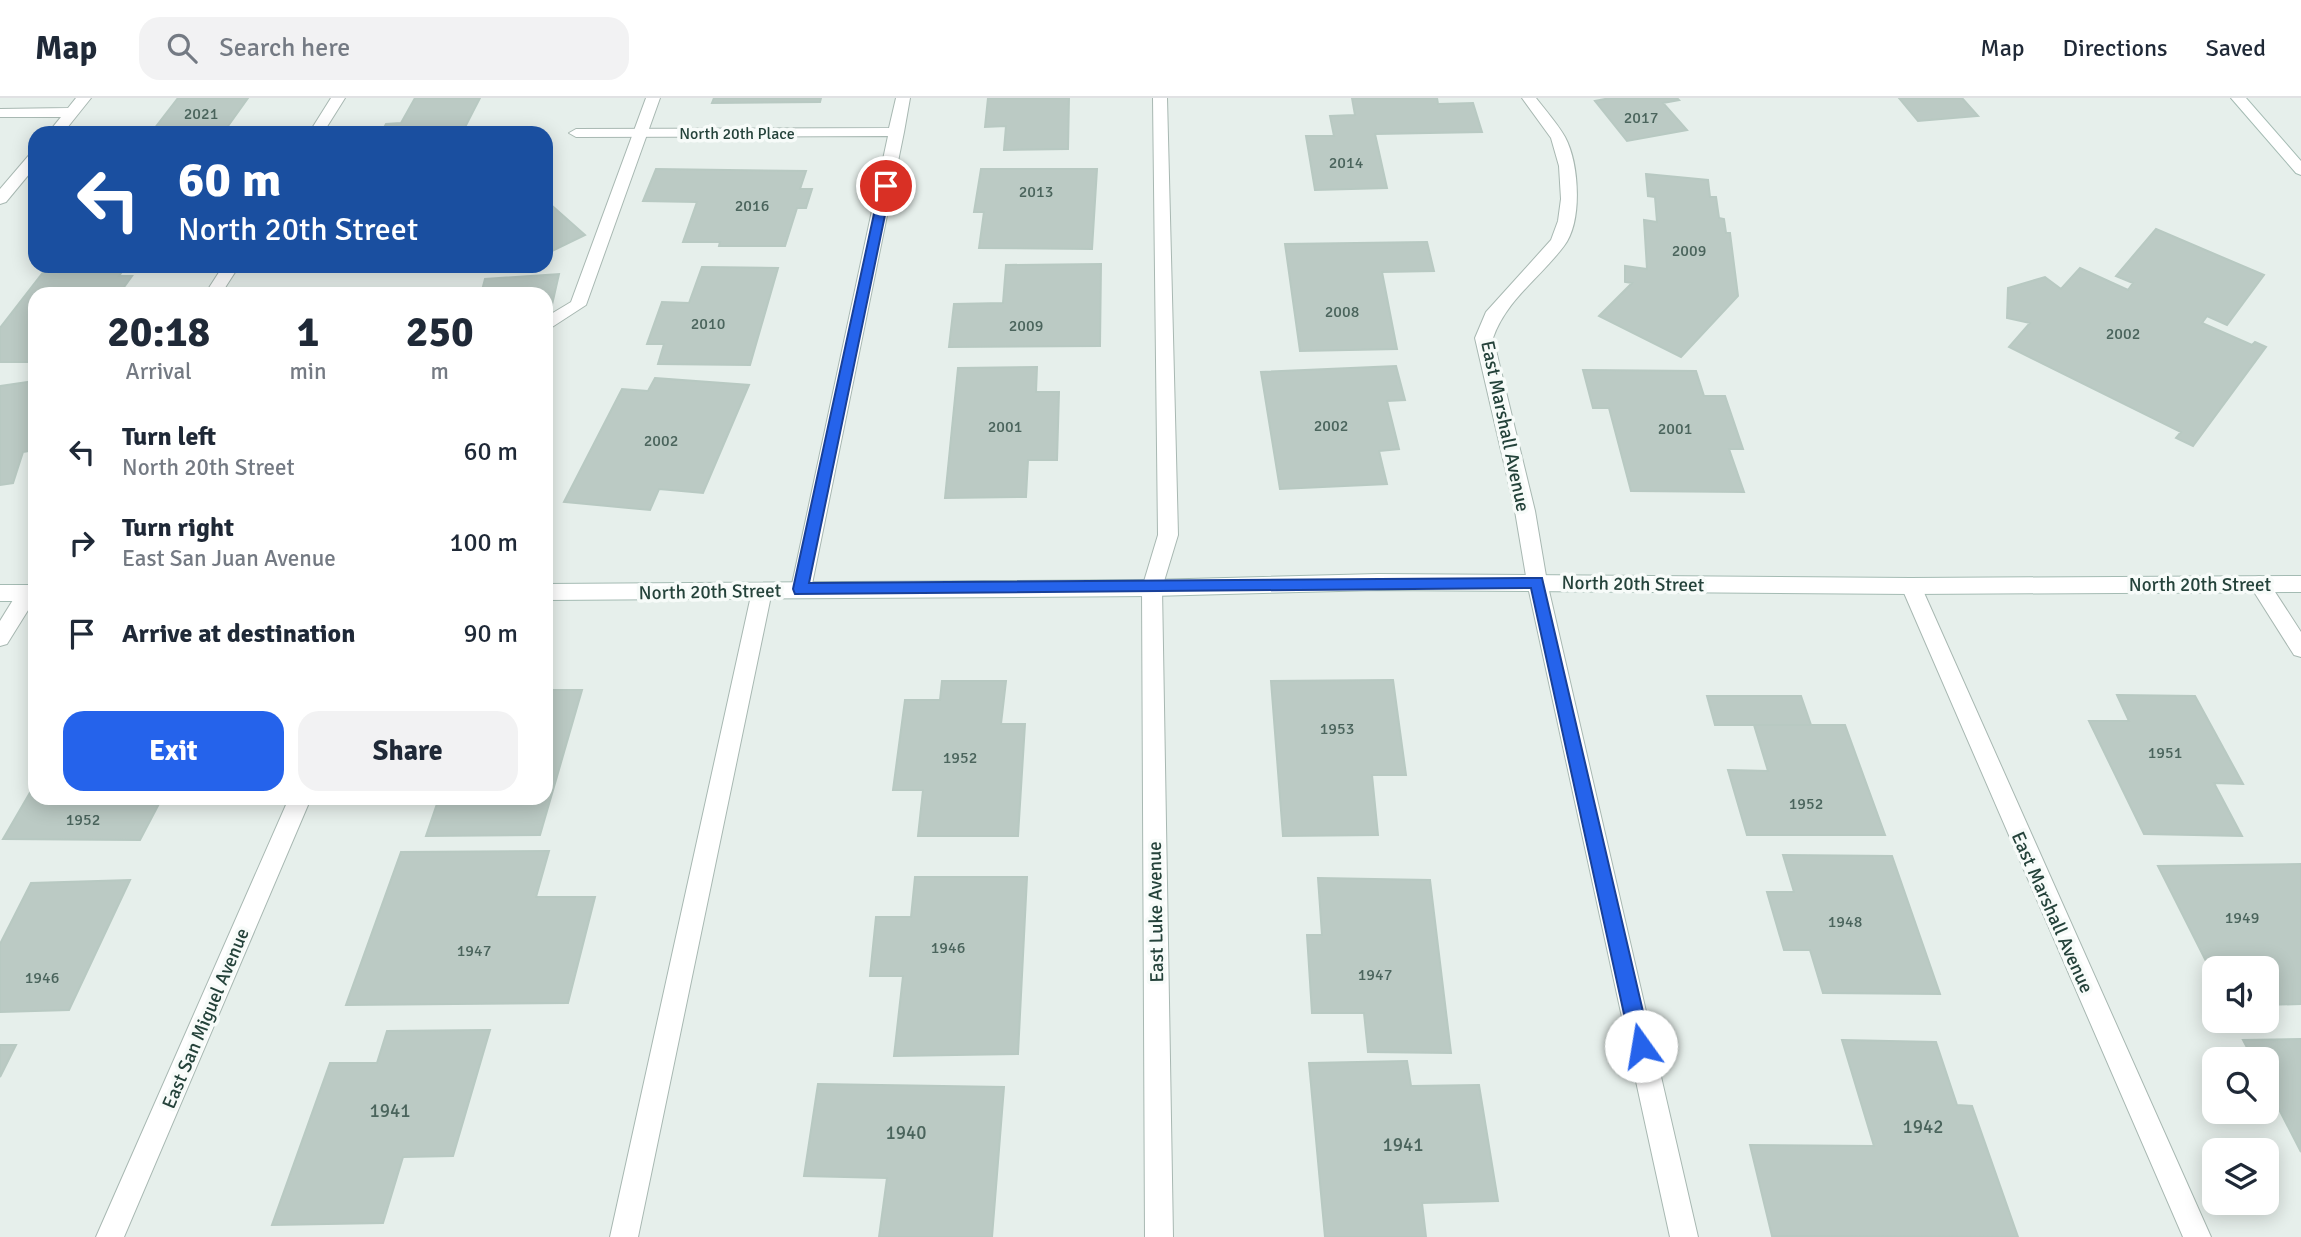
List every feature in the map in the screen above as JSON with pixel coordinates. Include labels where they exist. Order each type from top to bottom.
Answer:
[{"type":"street","points":[[61,126],[84,98]]},
{"type":"street","points":[[320,126],[338,98]]},
{"type":"street","points":[[553,321],[578,305],[653,98]]},
{"type":"street","points":[[801,589],[903,98]]},
{"type":"street","name":"East Luke Avenue","points":[[1158,1237],[1152,588],[1168,535],[1160,98]]},
{"type":"street","name":"East Marshall Avenue","points":[[1529,98],[1558,138],[1567,166],[1569,199],[1566,221],[1559,242],[1492,316],[1484,338],[1525,511],[1537,582],[1684,1237]]},
{"type":"street","points":[[2238,98],[2301,170]]},
{"type":"street","points":[[0,113],[72,112]]},
{"type":"street","name":"North 20th Place","points":[[576,133],[897,132]]},
{"type":"street","points":[[0,199],[28,165]]},
{"type":"street","name":"North 20th Street","points":[[553,592],[1152,588],[1378,582],[1911,586],[2301,584]]},
{"type":"street","points":[[2259,584],[2301,649]]},
{"type":"street","name":"East Marshall Avenue","points":[[1911,586],[2197,1237]]},
{"type":"street","points":[[624,1237],[762,591]]},
{"type":"street","points":[[0,593],[28,593]]},
{"type":"street","points":[[0,638],[28,597]]},
{"type":"street","name":"East San Miguel Avenue","points":[[110,1237],[297,805]]},
{"type":"building","points":[[178,98],[248,98],[228,126],[156,126]]},
{"type":"building","points":[[415,98],[480,98],[466,126],[385,126],[401,123]]},
{"type":"building","points":[[714,98],[821,98],[820,102],[712,103]]},
{"type":"building","points":[[988,98],[1069,98],[1068,149],[1004,150],[1006,126],[985,127]]},
{"type":"building","points":[[1352,98],[1437,98],[1438,104],[1473,103],[1482,132],[1375,134],[1387,188],[1315,190],[1306,136],[1334,136],[1330,116],[1355,115]]},
{"type":"building","points":[[1610,98],[1677,98],[1679,100],[1663,103],[1687,130],[1627,141],[1595,101]]},
{"type":"building","points":[[1899,98],[1962,98],[1978,116],[1918,121]]},
{"type":"building","points":[[656,169],[806,171],[800,189],[812,189],[806,208],[797,208],[785,246],[719,246],[720,242],[683,242],[697,202],[643,201]]},
{"type":"building","points":[[981,169],[1097,169],[1092,249],[979,248],[984,212],[974,212]]},
{"type":"building","points":[[1646,174],[1708,180],[1710,197],[1716,197],[1719,218],[1724,219],[1726,233],[1730,233],[1738,296],[1681,357],[1599,316],[1632,283],[1625,282],[1625,266],[1647,269],[1644,220],[1657,222],[1655,197],[1648,196]]},
{"type":"building","points":[[553,207],[585,235],[553,251]]},
{"type":"building","points":[[2156,229],[2264,275],[2227,325],[2207,316],[2202,323],[2252,345],[2255,342],[2266,347],[2193,446],[2176,438],[2181,432],[2009,347],[2030,323],[2007,318],[2008,288],[2045,277],[2061,289],[2080,268],[2128,290],[2133,283],[2116,276]]},
{"type":"building","points":[[1427,242],[1434,271],[1382,272],[1397,349],[1300,351],[1285,244]]},
{"type":"building","points":[[1101,264],[1100,346],[949,347],[954,304],[1003,303],[1006,265]]},
{"type":"building","points":[[702,267],[778,268],[750,365],[658,364],[664,344],[647,344],[662,302],[689,303]]},
{"type":"building","points":[[43,273],[121,273],[119,276],[132,276],[124,287],[32,287]]},
{"type":"building","points":[[559,274],[553,301],[553,287],[483,287],[485,279]]},
{"type":"building","points":[[28,292],[28,362],[0,362],[0,328]]},
{"type":"building","points":[[1396,366],[1405,400],[1387,401],[1399,449],[1379,451],[1387,484],[1280,489],[1261,372]]},
{"type":"building","points":[[1037,367],[1036,392],[1059,392],[1057,460],[1028,460],[1026,497],[945,498],[958,368]]},
{"type":"building","points":[[1583,370],[1696,371],[1704,396],[1725,396],[1743,449],[1729,449],[1744,492],[1631,491],[1609,408],[1593,408]]},
{"type":"building","points":[[655,378],[749,385],[703,493],[659,489],[650,510],[564,502],[622,389],[648,391]]},
{"type":"building","points":[[28,382],[28,451],[23,452],[13,483],[0,485],[0,386]]},
{"type":"building","points":[[1393,680],[1406,775],[1372,775],[1378,835],[1283,836],[1271,681]]},
{"type":"building","points":[[942,681],[1006,681],[1001,724],[1025,724],[1018,836],[918,836],[923,790],[893,790],[905,700],[940,700]]},
{"type":"building","points":[[553,690],[582,690],[553,790]]},
{"type":"building","points":[[2117,695],[2195,696],[2243,784],[2214,783],[2242,836],[2144,834],[2089,721],[2129,721]]},
{"type":"building","points":[[1707,696],[1801,696],[1811,725],[1715,725]]},
{"type":"building","points":[[1754,725],[1845,725],[1885,835],[1747,835],[1728,770],[1768,771]]},
{"type":"building","points":[[28,796],[28,805],[158,805],[140,840],[3,839]]},
{"type":"building","points":[[437,805],[549,805],[540,835],[426,836]]},
{"type":"building","points":[[549,851],[536,897],[595,897],[568,1003],[346,1005],[401,852]]},
{"type":"building","points":[[1783,855],[1892,856],[1940,994],[1823,993],[1810,950],[1784,950],[1767,892],[1794,892]]},
{"type":"building","points":[[2301,864],[2301,1004],[2279,1005],[2279,956],[2203,956],[2158,866]]},
{"type":"building","points":[[915,877],[1027,877],[1018,1054],[894,1056],[903,976],[870,976],[876,917],[911,917]]},
{"type":"building","points":[[1318,878],[1430,880],[1451,1053],[1368,1052],[1364,1013],[1312,1013],[1307,935],[1322,935]]},
{"type":"building","points":[[130,880],[69,1010],[0,1012],[0,944],[31,883]]},
{"type":"building","points":[[490,1030],[453,1156],[403,1157],[383,1223],[272,1225],[330,1063],[377,1063],[387,1031]]},
{"type":"building","points":[[2301,1039],[2301,1152],[2279,1109],[2279,1047],[2247,1047],[2243,1040]]},
{"type":"building","points":[[1842,1040],[1936,1042],[1957,1105],[1972,1106],[2018,1237],[1772,1236],[1750,1145],[1874,1146]]},
{"type":"building","points":[[0,1045],[16,1045],[0,1077]]},
{"type":"building","points":[[1407,1061],[1411,1086],[1479,1085],[1498,1201],[1422,1203],[1426,1237],[1325,1237],[1309,1063]]},
{"type":"building","points":[[818,1084],[1004,1087],[992,1237],[879,1237],[887,1178],[804,1176]]},
{"type":"route","points":[[886,186],[801,589],[1152,588],[1378,582],[1537,582],[1641,1046]]}]
